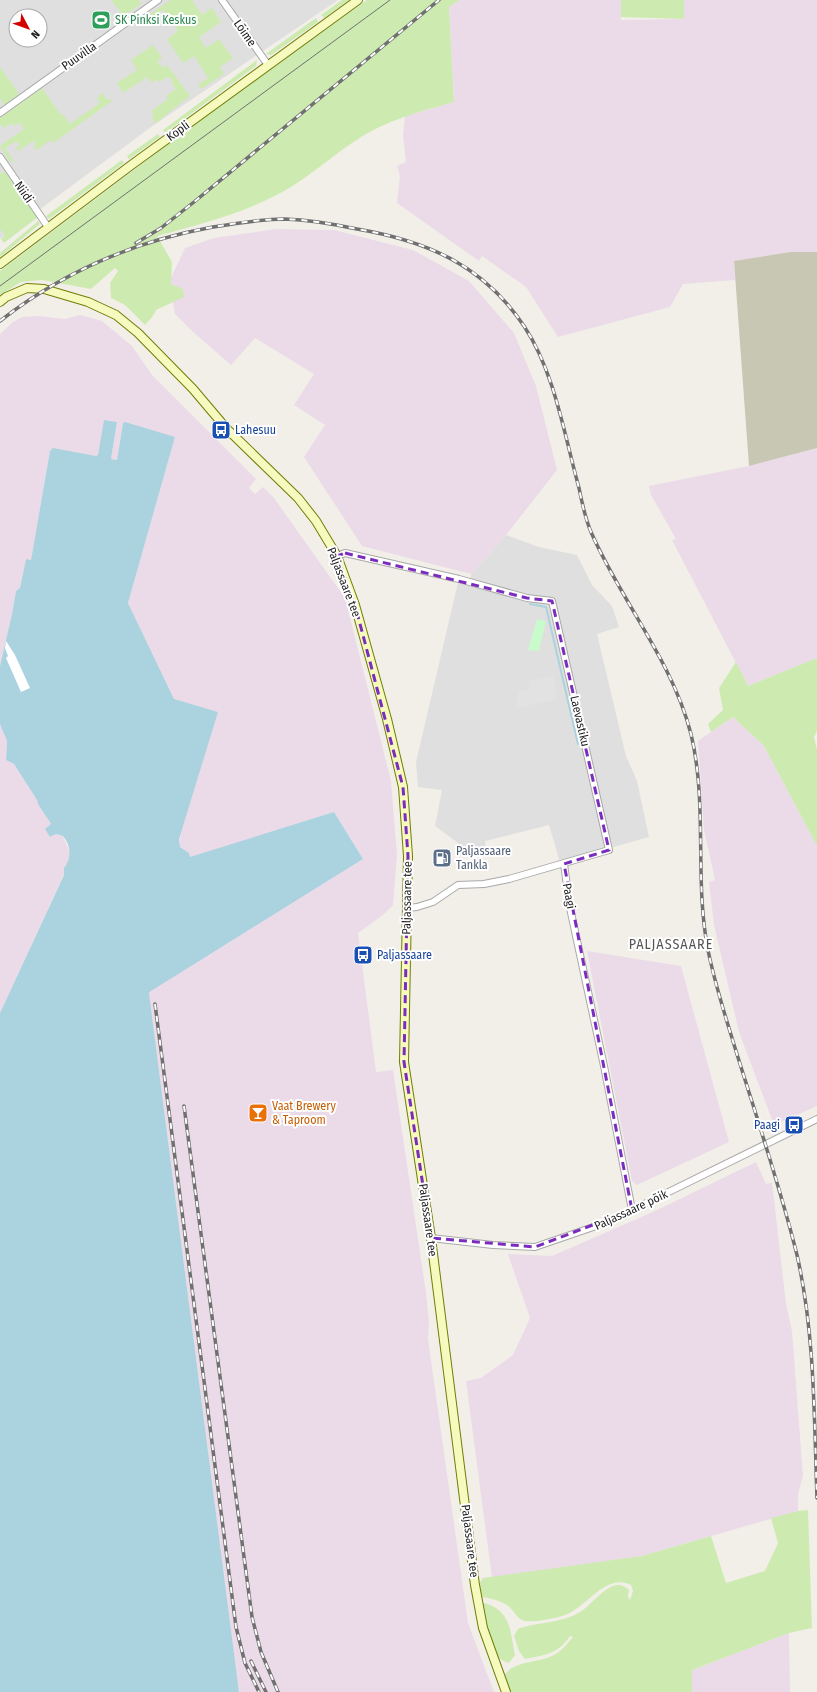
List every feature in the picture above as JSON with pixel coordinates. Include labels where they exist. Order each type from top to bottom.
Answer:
[{"type":"street","name":"Puuvilla","points":[[0,113],[158,0]]},
{"type":"street","name":"Lõime","points":[[222,0],[268,65]]},
{"type":"street","name":"Kopli","points":[[0,264],[48,227],[358,0]]},
{"type":"street","name":"Niidi","points":[[0,157],[48,227]]},
{"type":"street","name":"Paljassaare tee","points":[[0,302],[6,297],[27,288],[44,289],[88,302],[116,315],[138,333],[193,389],[226,428],[298,498],[316,521],[337,556],[355,605],[387,719],[403,787],[408,856],[404,1062],[431,1238],[475,1585],[483,1628],[506,1692]]},
{"type":"street","name":"Laevastiku","points":[[337,556],[345,553],[459,579],[527,598],[552,601],[609,850],[509,879],[484,884],[458,885],[433,902],[418,908],[408,908]]},
{"type":"street","name":"Paagi","points":[[564,864],[570,908],[604,1066],[632,1210]]},
{"type":"street","name":"Paljassaare põik","points":[[431,1238],[493,1245],[535,1247],[602,1224],[817,1119]]},
{"type":"highlighted area","points":[[345,553],[527,598],[552,601],[609,850],[564,864],[632,1210],[535,1247],[431,1238],[404,1062],[408,856],[403,787],[355,605],[337,556]]},
{"type":"shaded area","points":[[0,0],[338,0],[151,127],[0,239]]},
{"type":"shaded area","points":[[460,0],[621,0],[621,20],[683,19],[684,0],[817,0],[817,252],[790,252],[734,261],[735,280],[683,284],[670,307],[558,337],[526,287],[482,256],[479,261],[397,203],[400,176],[397,166],[406,162],[403,135],[405,116],[454,102],[449,7]]},
{"type":"shaded area","points":[[276,229],[334,230],[413,250],[469,281],[514,333],[536,386],[557,470],[506,535],[471,574],[362,546],[304,457],[325,425],[294,405],[314,374],[255,338],[231,365],[175,314],[169,282],[185,248],[214,238]]},
{"type":"shaded area","points":[[790,252],[817,252],[817,448],[749,466],[734,261]]},
{"type":"shaded area","points":[[80,315],[102,321],[132,346],[152,375],[256,479],[249,488],[255,494],[263,487],[274,498],[345,598],[391,781],[397,855],[393,905],[383,915],[358,933],[376,1072],[393,1070],[426,1293],[429,1322],[428,1339],[468,1623],[494,1692],[239,1692],[149,993],[363,859],[334,812],[190,858],[189,853],[180,847],[174,699],[128,603],[175,437],[123,423],[117,460],[111,459],[117,422],[105,420],[98,455],[96,456],[53,449],[50,451],[31,560],[26,559],[20,588],[16,591],[0,666],[0,334],[13,322],[22,317],[38,316],[65,319]]},
{"type":"shaded area","points":[[817,448],[817,658],[748,686],[672,540],[676,539],[651,495],[649,486],[749,466]]},
{"type":"shaded area","points":[[506,535],[539,547],[577,555],[592,585],[612,606],[619,627],[597,634],[626,756],[637,781],[649,837],[560,862],[549,825],[485,841],[486,852],[471,856],[466,849],[435,826],[442,790],[418,787],[416,762],[456,591],[459,579],[470,582],[471,574]]},
{"type":"shaded area","points":[[553,676],[556,692],[555,700],[516,708],[519,691],[529,691],[530,680]]},
{"type":"shaded area","points":[[733,717],[764,746],[817,846],[817,1106],[774,1125],[739,1032],[714,925],[709,882],[715,880],[704,830],[698,741]]},
{"type":"shaded area","points":[[0,724],[7,741],[6,760],[14,764],[51,824],[50,837],[56,834],[63,836],[70,853],[68,862],[64,868],[64,874],[0,1013]]},
{"type":"shaded area","points":[[587,951],[681,966],[729,1142],[637,1185],[632,1181]]},
{"type":"shaded area","points":[[756,1162],[766,1184],[772,1182],[786,1304],[792,1331],[803,1476],[798,1494],[798,1511],[642,1556],[492,1578],[466,1381],[481,1378],[513,1355],[530,1318],[508,1254],[552,1256],[655,1211]]},
{"type":"shaded area","points":[[789,1633],[790,1692],[692,1692],[692,1670]]},
{"type":"green space","points":[[111,0],[139,0],[141,4],[124,16]]},
{"type":"green space","points":[[171,0],[192,0],[202,15],[212,8],[221,22],[199,37],[206,48],[219,39],[233,58],[220,67],[224,74],[201,89],[198,85],[208,78],[194,56],[183,63],[167,39],[178,31],[163,10],[152,17],[150,14]]},
{"type":"green space","points":[[342,0],[349,0],[324,18],[321,15]]},
{"type":"green space","points":[[367,0],[460,0],[449,7],[454,102],[403,117],[379,127],[346,147],[286,190],[255,205],[223,217],[157,236],[172,262],[171,284],[183,289],[184,297],[156,310],[145,325],[125,305],[111,298],[110,283],[118,271],[115,268],[91,289],[42,280],[21,282],[0,295],[0,271],[199,121]]},
{"type":"green space","points":[[621,0],[684,0],[684,19],[621,17]]},
{"type":"green space","points":[[316,18],[318,22],[271,55],[266,54]]},
{"type":"green space","points":[[153,45],[162,58],[157,61],[163,68],[167,65],[190,96],[156,123],[153,120],[152,110],[168,99],[166,96],[176,89],[171,82],[173,81],[170,77],[167,77],[159,82],[157,79],[152,83],[147,77],[123,93],[117,83],[137,70],[131,60]]},
{"type":"green space","points":[[257,60],[256,66],[165,133],[163,130]]},
{"type":"green space","points":[[0,67],[19,94],[4,105],[0,97]]},
{"type":"green space","points":[[42,88],[61,115],[63,114],[70,124],[100,103],[97,98],[102,93],[107,100],[109,99],[112,101],[53,143],[51,140],[36,150],[33,146],[36,144],[33,141],[18,151],[16,148],[20,145],[16,141],[5,148],[14,161],[10,162],[0,146],[24,129],[20,123],[14,126],[12,123],[4,128],[0,124],[0,118]]},
{"type":"green space","points":[[158,134],[160,137],[129,159],[127,156]]},
{"type":"green space","points":[[122,160],[124,163],[49,219],[46,216]]},
{"type":"green space","points":[[4,171],[38,217],[4,243],[1,239],[5,235],[0,229],[0,174]]},
{"type":"green space","points":[[38,221],[40,224],[0,257],[0,253]]},
{"type":"green space","points":[[537,619],[546,621],[539,651],[528,650]]},
{"type":"green space","points":[[817,658],[817,731],[814,737],[817,749],[817,846],[764,746],[733,717],[711,732],[708,724],[723,710],[719,688],[736,662],[748,686]]},
{"type":"green space","points":[[808,1510],[812,1628],[789,1633],[692,1670],[692,1692],[510,1692],[504,1676],[508,1671],[519,1665],[555,1654],[573,1637],[570,1636],[561,1647],[550,1653],[525,1659],[519,1651],[514,1636],[518,1629],[576,1615],[605,1591],[617,1585],[623,1586],[629,1590],[628,1597],[630,1600],[633,1591],[631,1585],[622,1582],[613,1583],[597,1592],[573,1611],[565,1615],[543,1620],[526,1621],[520,1619],[507,1605],[480,1597],[479,1584],[483,1578],[642,1556],[711,1536],[726,1583],[765,1571],[778,1543],[771,1518]]},
{"type":"green space","points":[[481,1602],[491,1605],[504,1615],[510,1629],[515,1655],[509,1663],[502,1660],[492,1647],[486,1628]]},
{"type":"water","points":[[104,420],[117,422],[111,459],[117,460],[123,423],[125,422],[175,437],[128,603],[174,699],[218,712],[179,839],[180,847],[189,853],[190,857],[334,812],[363,859],[149,993],[239,1692],[0,1692],[0,1013],[64,875],[64,868],[67,864],[70,852],[68,843],[63,836],[56,834],[50,837],[45,829],[51,824],[14,764],[6,760],[7,741],[0,724],[0,666],[16,591],[20,588],[26,559],[31,560],[50,451],[53,448],[96,456],[98,455]]},
{"type":"pier","points":[[6,641],[15,655],[30,688],[21,692],[6,658],[8,656],[5,648]]},
{"type":"waterway","points":[[530,604],[546,607],[578,744]]},
{"type":"tram line","points":[[0,286],[390,0]]},
{"type":"railway","points":[[136,243],[161,228],[194,202],[439,0]]},
{"type":"railway","points":[[0,321],[24,303],[75,273],[128,250],[184,233],[213,227],[258,220],[285,219],[321,222],[383,234],[430,249],[451,259],[472,272],[508,305],[524,326],[535,344],[544,364],[558,404],[584,510],[591,532],[603,557],[672,681],[691,734],[699,788],[702,896],[708,950],[722,1005],[782,1200],[797,1255],[803,1285],[813,1376],[817,1498]]},
{"type":"railway","points":[[155,1004],[236,1627],[245,1663],[259,1692]]},
{"type":"railway","points":[[184,1106],[252,1617],[261,1652],[278,1692]]},
{"type":"railway","points":[[251,1661],[266,1692]]},
{"type":"place","name":"SK Pinksi Keskus","points":[[101,20]]},
{"type":"place","name":"Lahesuu","points":[[221,430]]},
{"type":"place","name":"Paljassaare Tankla","points":[[442,858]]},
{"type":"place","name":"Paljassaare","points":[[363,955]]},
{"type":"place","name":"Vaat Brewery & Taproom","points":[[258,1113]]},
{"type":"place","name":"Paagi","points":[[794,1125]]},
{"type":"district","name":"PALJASSAARE","points":[[671,944]]}]
